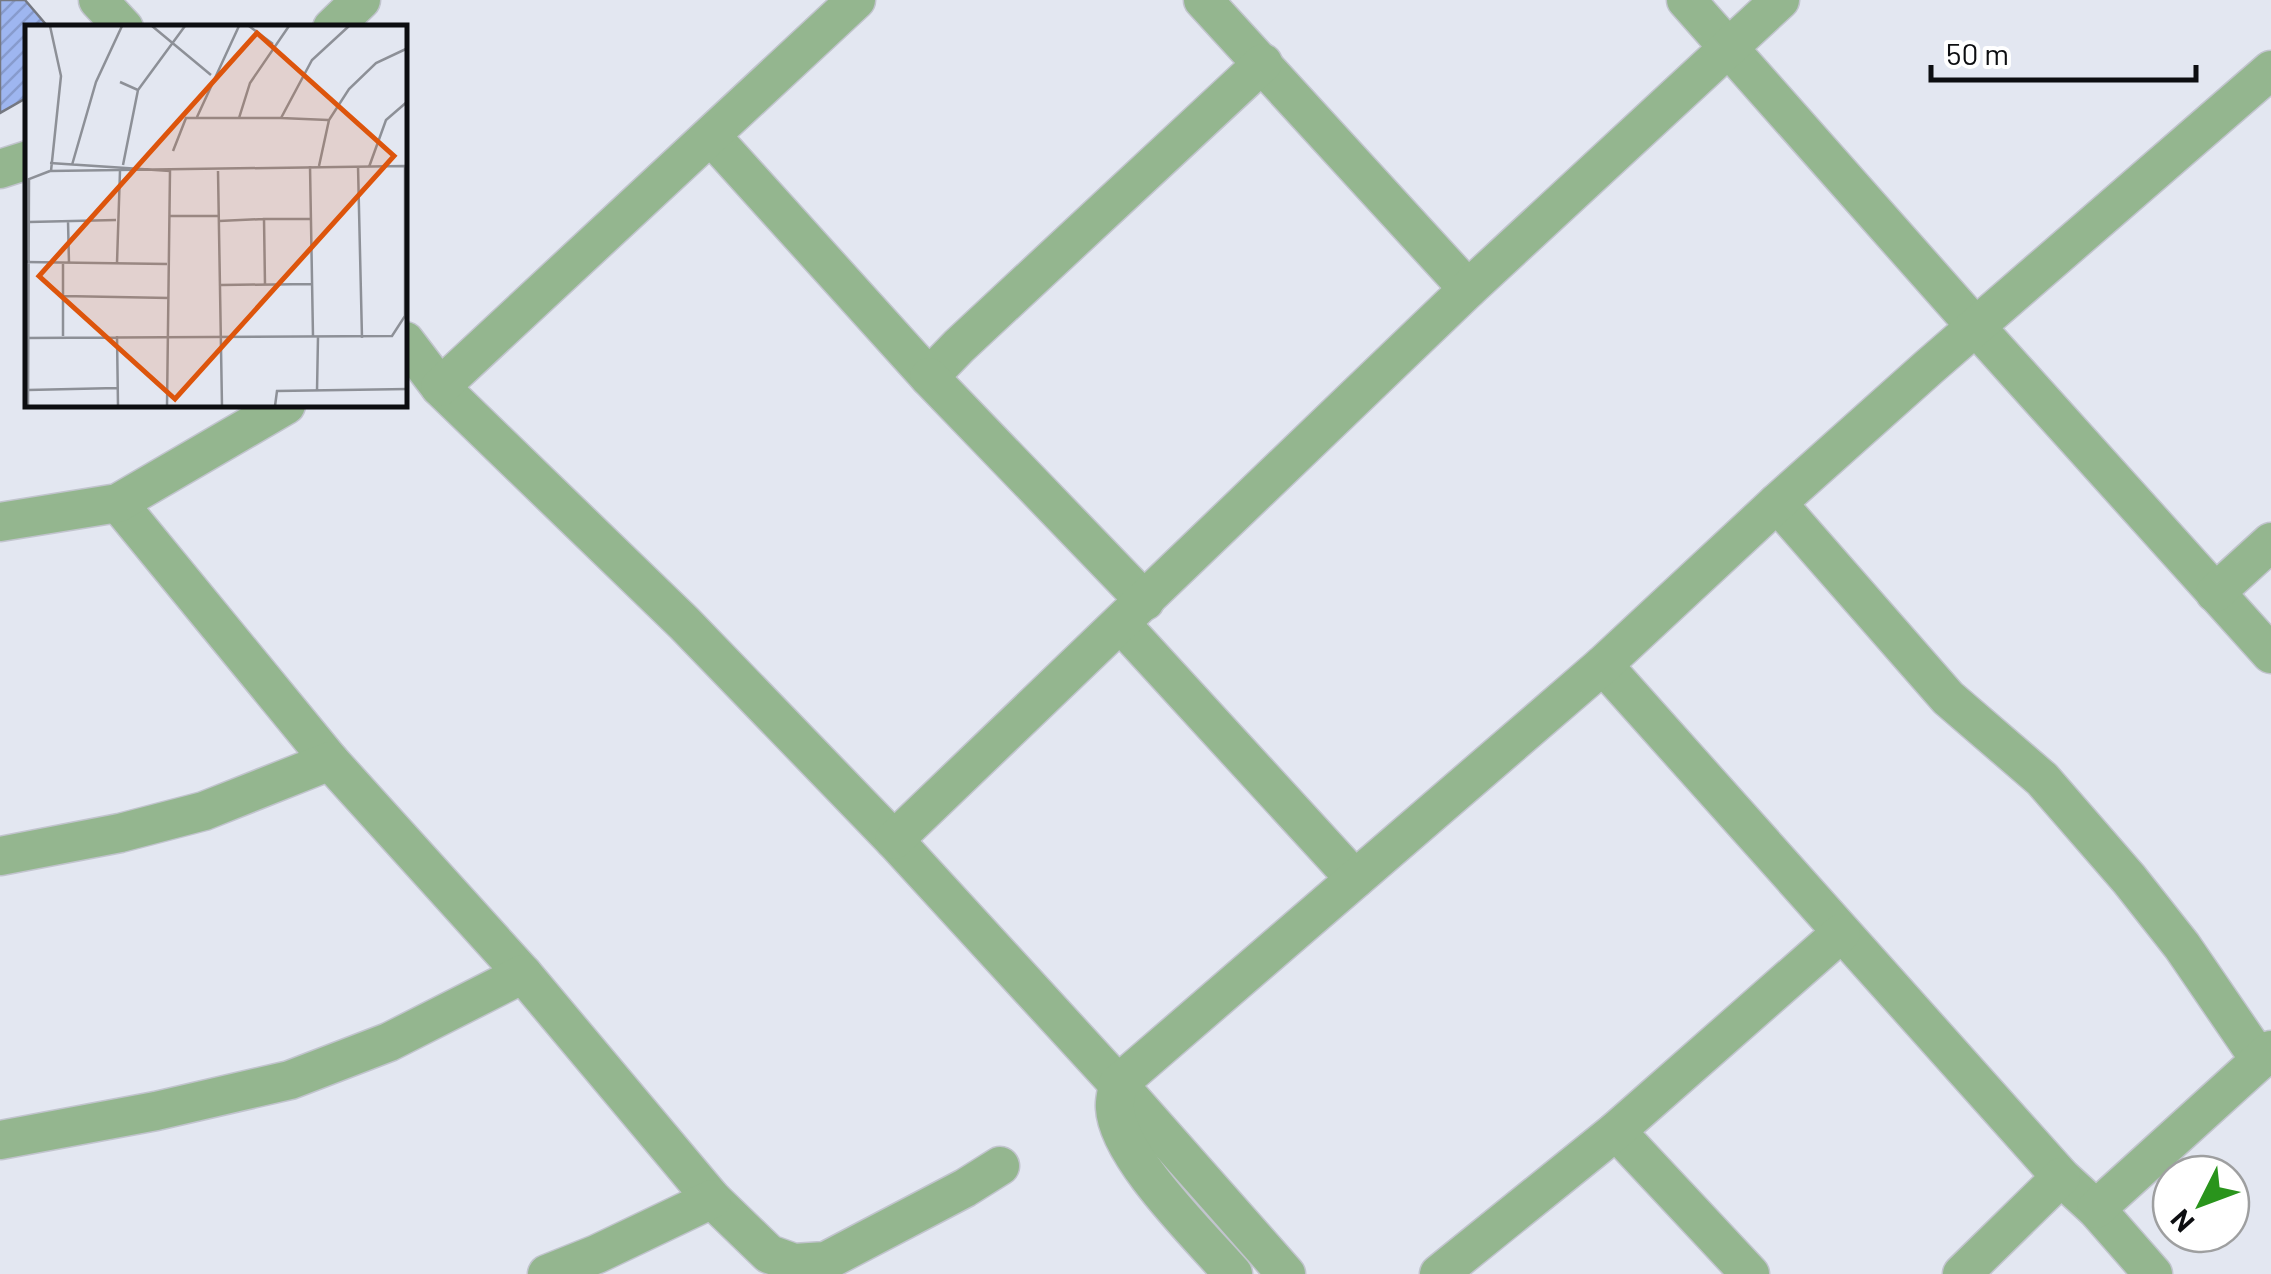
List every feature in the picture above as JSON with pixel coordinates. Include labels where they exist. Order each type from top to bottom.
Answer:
[{"type":"street","points":[[98,0],[121,25]]},
{"type":"street","points":[[335,25],[361,0]]},
{"type":"street","points":[[440,388],[856,0]]},
{"type":"street","points":[[1203,0],[1468,289]]},
{"type":"street","points":[[1686,0],[2271,654]]},
{"type":"street","points":[[894,840],[1468,289],[1780,0]]},
{"type":"street","points":[[929,377],[1263,63]]},
{"type":"street","points":[[1233,1274],[1143,1170],[1124,1140],[1114,1109],[1118,1084],[1603,665],[1777,503],[2271,70]]},
{"type":"street","points":[[710,136],[929,377],[1133,612],[1355,879]]},
{"type":"street","points":[[0,168],[25,161]]},
{"type":"street","points":[[408,345],[440,388],[684,622],[894,840],[1286,1274]]},
{"type":"street","points":[[0,522],[118,503],[281,408]]},
{"type":"street","points":[[118,503],[330,761],[523,974],[712,1199],[769,1254],[794,1263],[826,1261],[1000,1166]]},
{"type":"street","points":[[1777,503],[1948,698],[2042,778],[2182,946],[2265,1055],[2096,1209]]},
{"type":"street","points":[[2216,594],[2271,542]]},
{"type":"street","points":[[1603,665],[2152,1274]]},
{"type":"street","points":[[0,856],[120,833],[204,810],[330,761]]},
{"type":"street","points":[[1439,1274],[1616,1131],[1841,933]]},
{"type":"street","points":[[0,1140],[156,1111],[290,1080],[389,1042],[523,974]]},
{"type":"street","points":[[1616,1131],[1750,1274]]},
{"type":"street","points":[[1962,1274],[2061,1176]]},
{"type":"street","points":[[547,1274],[712,1199]]},
{"type":"building","points":[[0,0],[25,0],[46,25],[25,25],[25,99],[0,113]]}]
